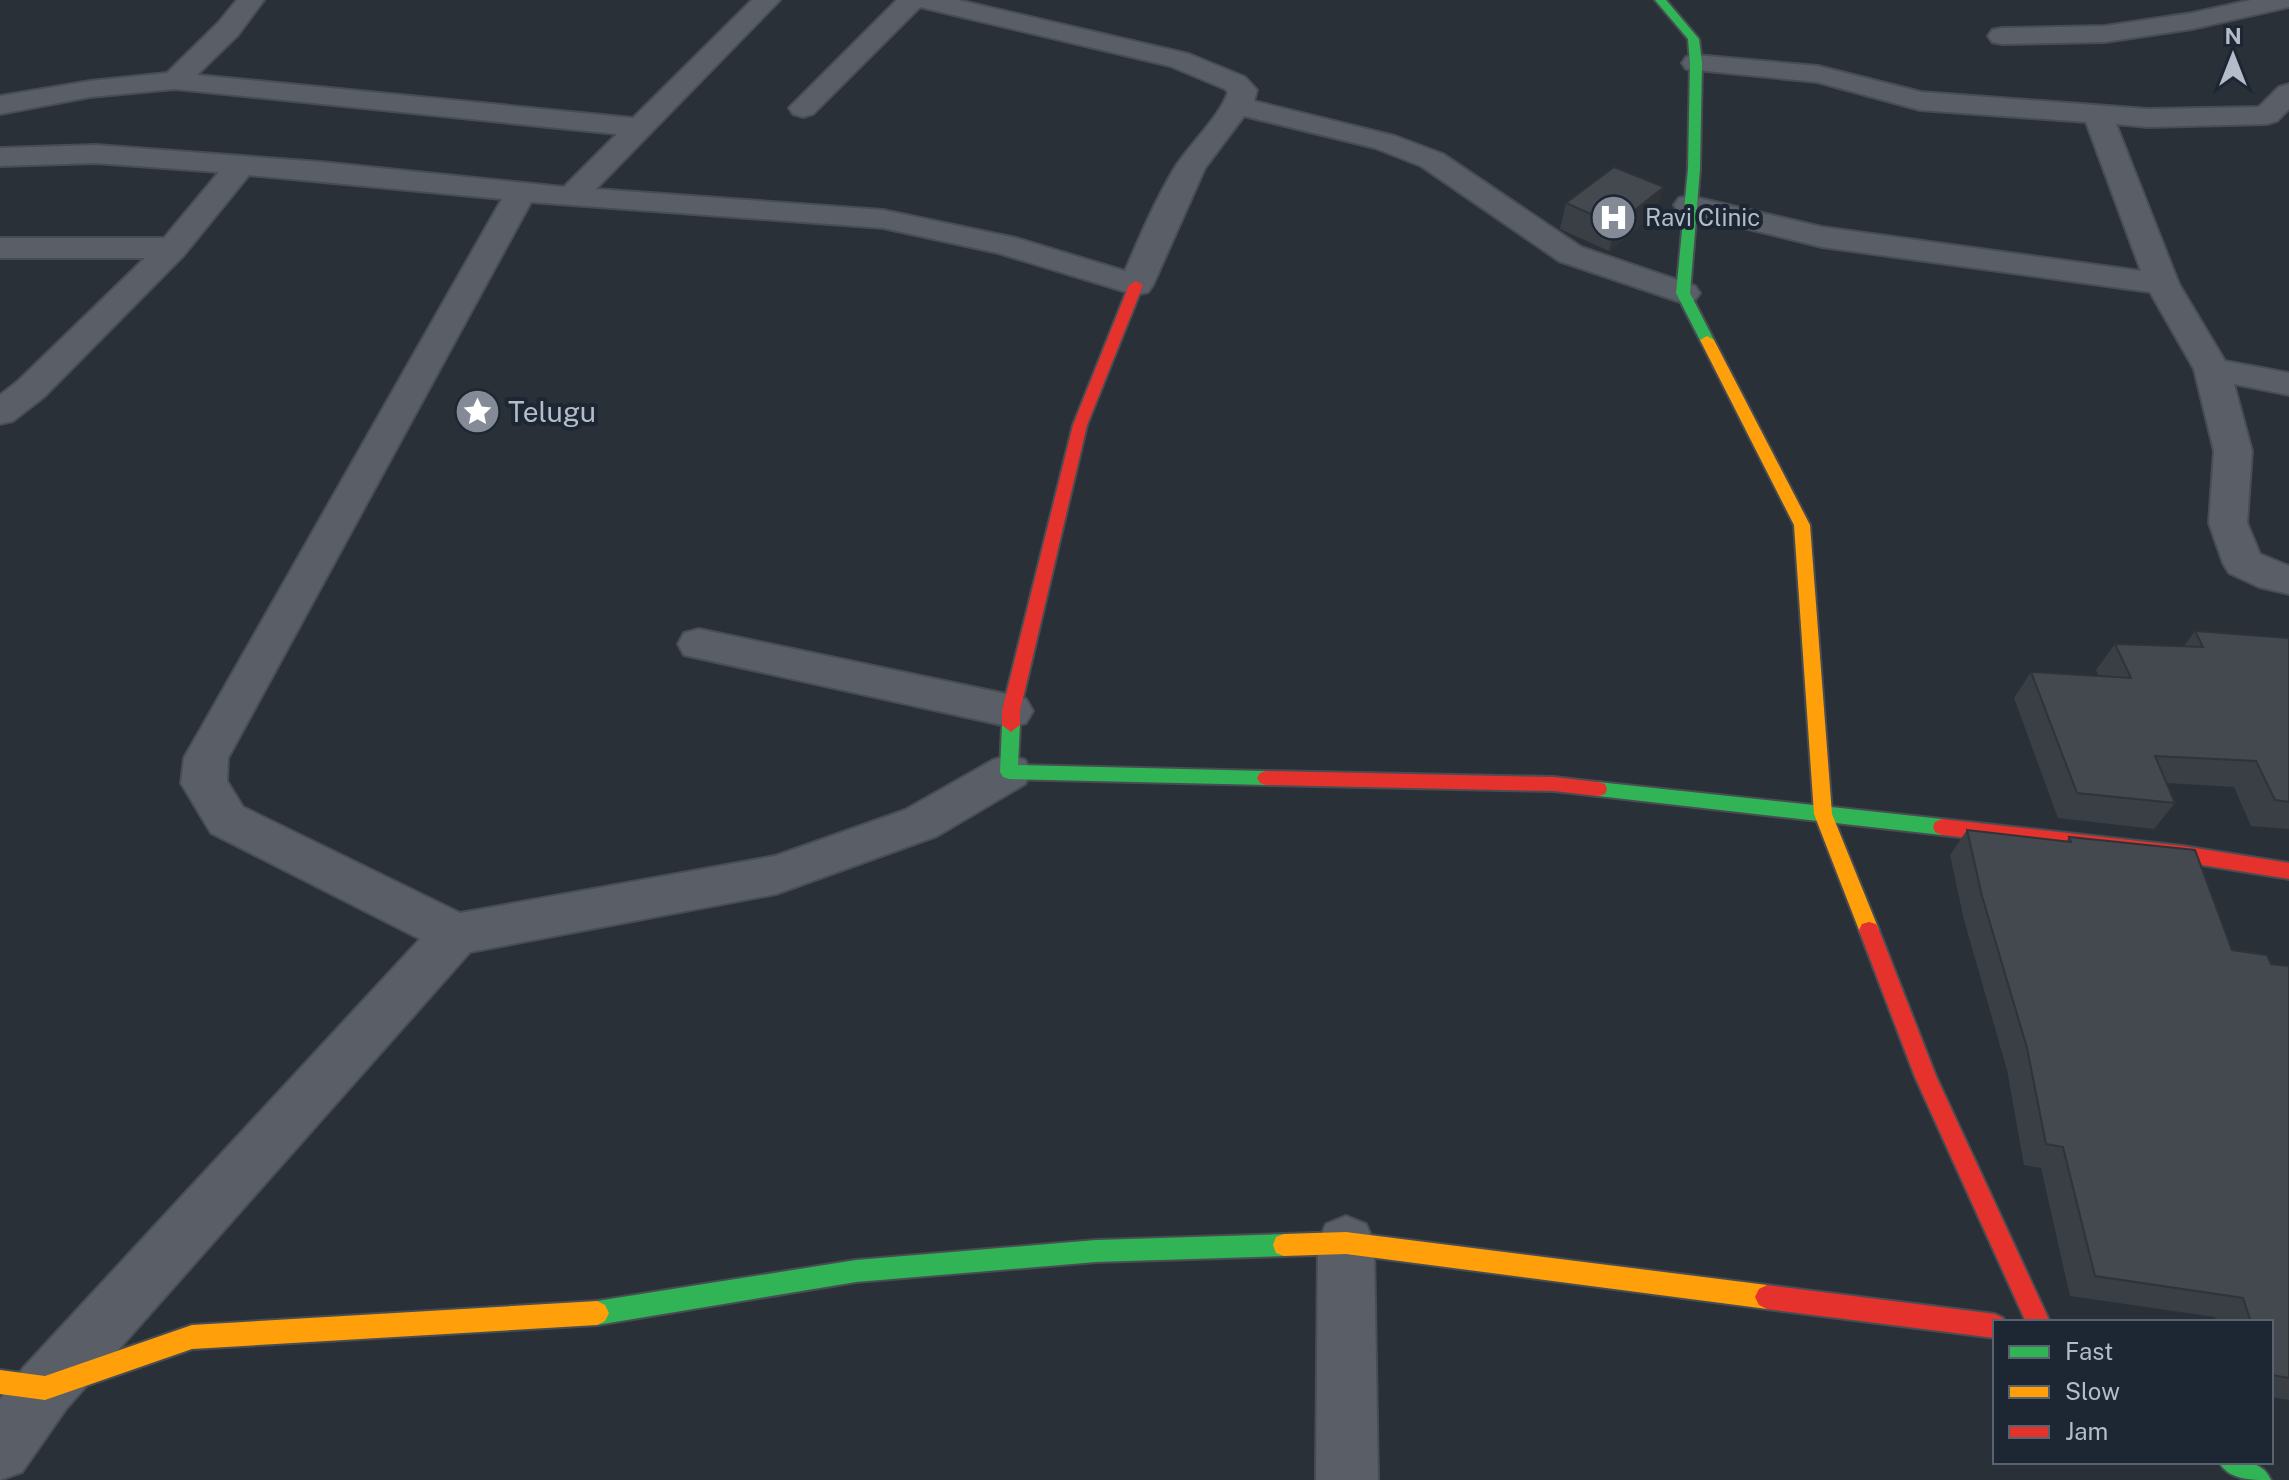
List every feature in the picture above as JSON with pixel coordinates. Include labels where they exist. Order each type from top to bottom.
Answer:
[{"type":"street","points":[[175,81],[228,29],[251,0]]},
{"type":"street","points":[[571,197],[767,0]]},
{"type":"street","points":[[803,108],[912,0]]},
{"type":"street","points":[[1660,0],[1693,39],[1696,63],[1683,293],[1802,525],[1823,814],[1926,1077],[2037,1320]]},
{"type":"street","points":[[2002,36],[2105,34],[2192,21],[2286,0]]},
{"type":"street","points":[[942,2],[1179,60],[1235,83],[1243,90],[1238,106],[1211,133],[1175,190],[1080,425],[1011,711],[1009,772]]},
{"type":"street","points":[[1696,63],[1818,74],[1920,101],[2148,118],[2267,115],[2289,93]]},
{"type":"street","points":[[0,105],[90,89],[175,81],[640,128]]},
{"type":"street","points":[[1238,106],[1385,142],[1432,160],[1570,254],[1683,293]]},
{"type":"street","points":[[2097,114],[2162,284],[2212,369],[2233,451],[2228,523],[2243,563],[2273,577],[2289,580]]},
{"type":"street","points":[[0,157],[96,154],[521,193],[883,219],[1005,245],[1136,285]]},
{"type":"street","points":[[0,413],[31,389],[173,248],[241,165]]},
{"type":"street","points":[[456,934],[227,820],[204,783],[206,758],[521,193]]},
{"type":"street","points":[[1690,205],[1822,237],[2162,284]]},
{"type":"street","points":[[0,248],[173,248]]},
{"type":"street","points":[[2212,369],[2289,384]]},
{"type":"street","points":[[699,644],[1011,711]]},
{"type":"street","points":[[0,1450],[22,1385],[456,934],[776,875],[921,823],[1009,772],[1554,784],[2183,854],[2289,871]]},
{"type":"street","points":[[22,1385],[192,1337],[579,1316],[856,1271],[1066,1253],[1346,1243],[1993,1326]]},
{"type":"street","points":[[1346,1243],[1347,1480]]},
{"type":"street","points":[[2235,1464],[2258,1480]]},
{"type":"building","points":[[1614,167],[1664,187],[1616,225],[1566,203]]},
{"type":"building","points":[[2195,631],[2289,638],[2289,802],[2275,800],[2256,761],[2155,756],[2175,803],[2077,793],[2031,672],[2131,678],[2115,644],[2203,647]]},
{"type":"building","points":[[1967,830],[2071,842],[2069,837],[2195,850],[2232,950],[2267,955],[2271,964],[2289,966],[2289,1378],[2273,1375],[2273,1320],[2250,1320],[2243,1298],[2095,1276],[2063,1147],[2046,1144],[2027,1048],[1982,896]]},
{"type":"traffic: fast","points":[[1660,0],[1693,39],[1696,63],[1694,169],[1683,293],[1707,340]]},
{"type":"traffic: fast","points":[[1011,725],[1009,772],[1266,778]]},
{"type":"traffic: fast","points":[[1598,789],[1942,827]]},
{"type":"traffic: fast","points":[[597,1313],[856,1271],[1096,1251],[1284,1245]]},
{"type":"traffic: fast","points":[[2235,1464],[2258,1480]]},
{"type":"traffic: slow","points":[[1707,340],[1802,525],[1823,814],[1869,930]]},
{"type":"traffic: slow","points":[[1284,1245],[1346,1243],[1767,1297]]},
{"type":"traffic: slow","points":[[0,1382],[45,1388],[192,1337],[597,1313]]},
{"type":"traffic: jam","points":[[1011,725],[1011,711],[1080,425],[1136,285]]},
{"type":"traffic: jam","points":[[1266,778],[1554,784],[1598,789]]},
{"type":"traffic: jam","points":[[1942,827],[2183,854],[2289,871]]},
{"type":"traffic: jam","points":[[1869,930],[1926,1077],[2037,1320]]},
{"type":"traffic: jam","points":[[1767,1297],[1993,1326]]},
{"type":"place","name":"Ravi Clinic","points":[[1614,217]]},
{"type":"place","name":"Telugu","points":[[477,411]]}]
